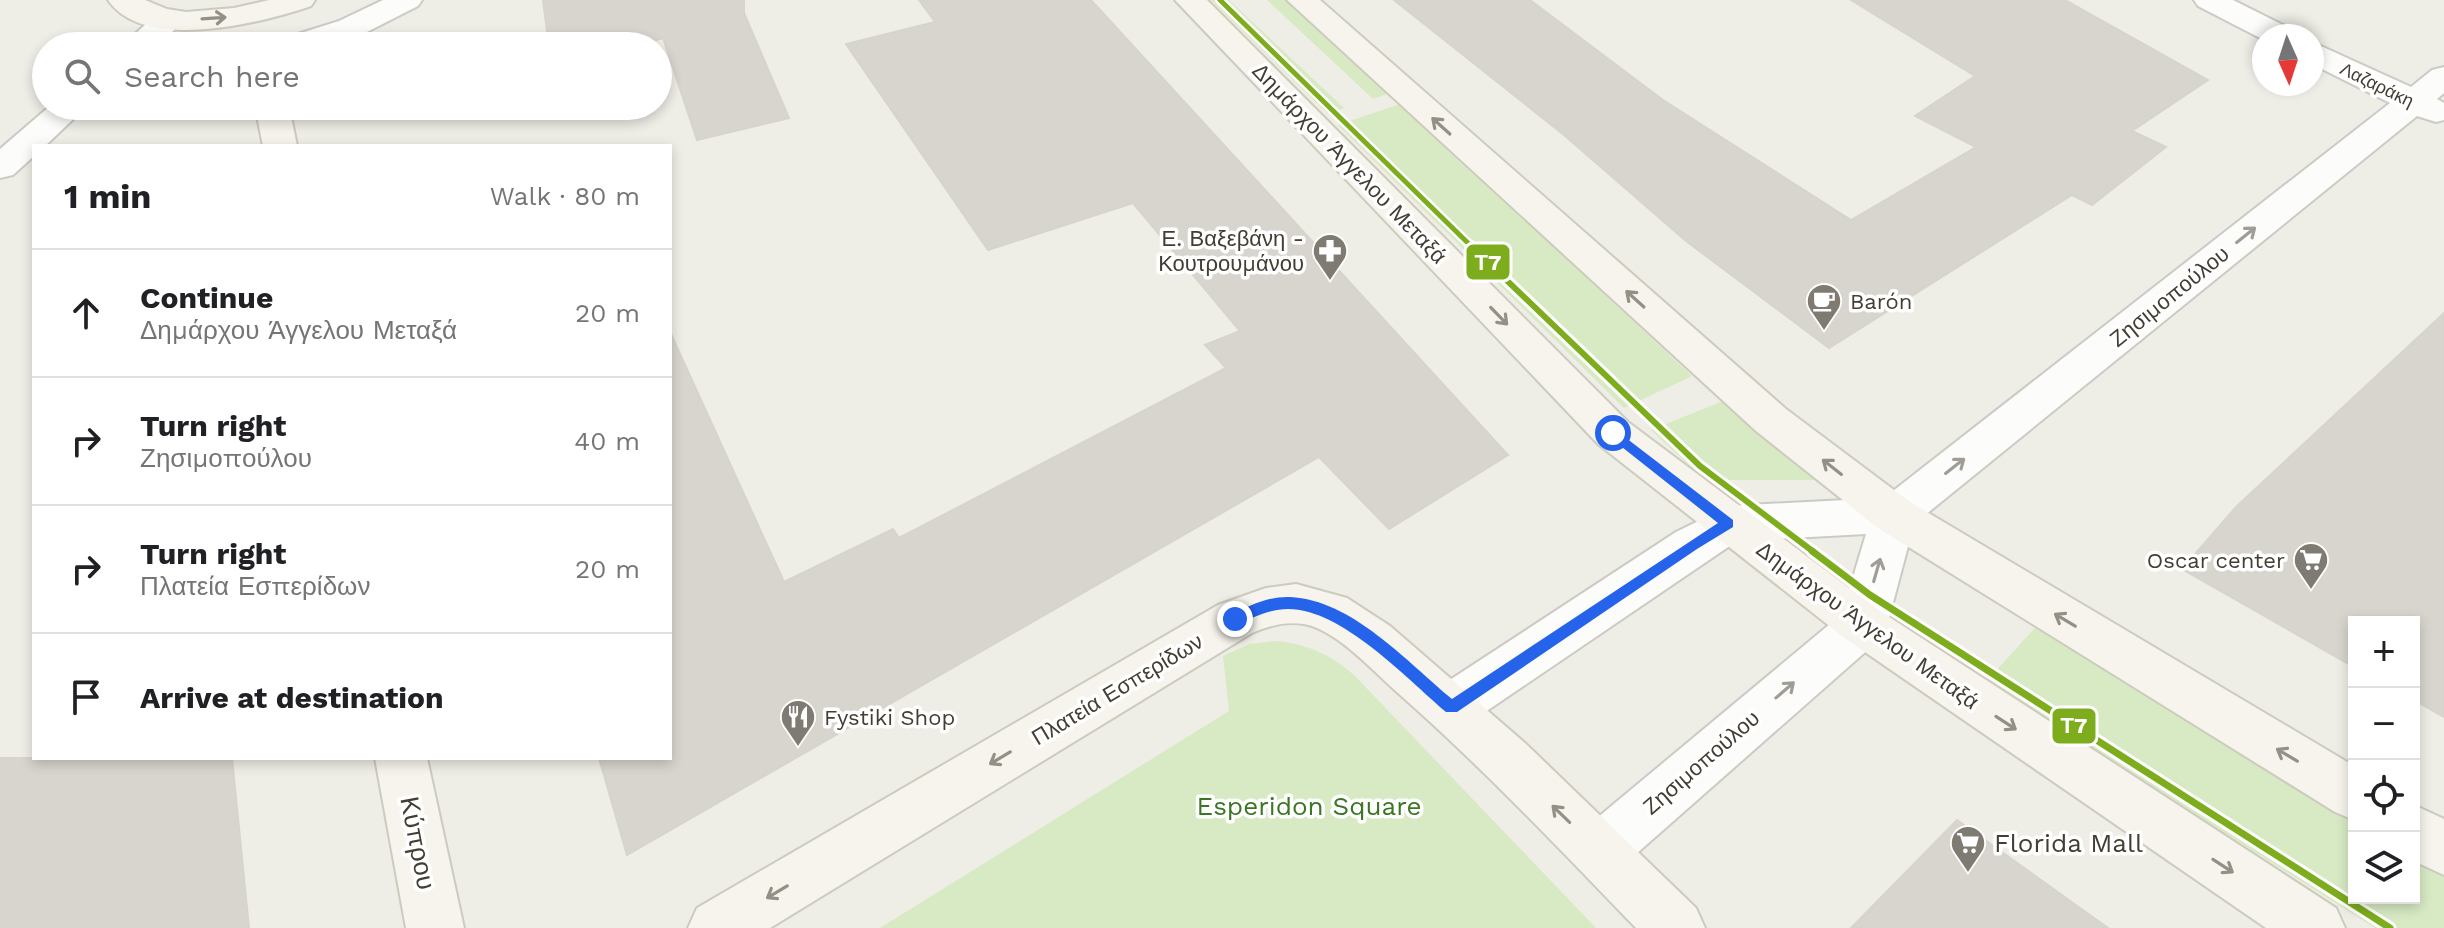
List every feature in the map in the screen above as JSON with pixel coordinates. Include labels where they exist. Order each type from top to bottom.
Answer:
[{"type":"street","points":[[123,0],[142,12],[170,19],[223,18],[300,0]]},
{"type":"street","points":[[337,32],[407,0]]},
{"type":"street","name":"Δημάρχου Άγγελου Μεταξά","points":[[1190,0],[1613,433],[1863,625],[2316,928]]},
{"type":"street","points":[[1302,0],[1771,420],[1894,515],[2348,791]]},
{"type":"street","points":[[2209,0],[2256,24]]},
{"type":"street","points":[[254,13],[257,32]]},
{"type":"street","points":[[155,32],[170,19]]},
{"type":"street","name":"Λαζαράκη","points":[[2324,58],[2428,109]]},
{"type":"street","name":"Ζησιμοπούλου","points":[[1894,515],[2428,109],[2444,77]]},
{"type":"street","points":[[0,167],[54,120]]},
{"type":"street","points":[[275,120],[280,144]]},
{"type":"street","points":[[1451,707],[1692,545],[1729,524],[1894,515]]},
{"type":"street","points":[[1863,625],[1894,515]]},
{"type":"street","name":"Πλατεία Εσπερίδων","points":[[717,928],[1235,619],[1261,607],[1288,603],[1317,607],[1344,618],[1451,707],[1676,928]]},
{"type":"street","name":"Ζησιμοπούλου","points":[[1599,851],[1863,625]]},
{"type":"street","name":"Κύπρου","points":[[401,760],[435,928]]},
{"type":"street","points":[[2416,832],[2444,849]]},
{"type":"green space","points":[[1211,0],[1229,0],[1344,108],[1328,114]]},
{"type":"green space","points":[[1267,0],[1285,0],[1387,94],[1373,99]]},
{"type":"green space","points":[[1400,104],[1692,376],[1624,408],[1338,125]]},
{"type":"green space","points":[[1723,401],[1822,480],[1705,480],[1651,430]]},
{"type":"green space","points":[[2040,622],[2348,812],[2348,904],[2420,904],[2420,857],[2444,872],[2444,928],[2375,928],[1986,682]]},
{"type":"green space","name":"Esperidon Square","points":[[1277,641],[1318,652],[1354,675],[1596,928],[880,928],[1229,711],[1223,656],[1249,644]]},
{"type":"building","points":[[543,0],[744,0],[744,13],[789,118],[697,140],[672,65],[672,32],[547,32]]},
{"type":"building","points":[[919,0],[1091,0],[1508,455],[1389,529],[1319,457],[627,855],[600,760],[672,760],[672,336],[784,582],[893,529],[899,538],[1226,368],[1205,345],[1240,331],[1133,203],[988,250],[846,44],[935,22]]},
{"type":"building","points":[[1394,0],[1530,0],[1663,100],[1851,220],[1976,147],[1915,116],[1975,76],[1851,0],[2065,0],[2208,80],[2132,131],[2166,147],[2092,205],[2072,195],[1829,348],[1686,241],[1564,135]]},
{"type":"building","points":[[2444,313],[2444,717],[2420,703],[2420,616],[2348,616],[2348,664],[2182,569],[2236,507]]},
{"type":"building","points":[[0,758],[232,760],[249,928],[0,928]]},
{"type":"building","name":"Florida Mall","points":[[1957,820],[2108,928],[1851,928]]},
{"type":"transit line","name":"Τ7","points":[[1220,0],[1339,119],[1700,466],[1870,595],[2390,928]]},
{"type":"place","name":"Ε. Βαξεβάνη - Κουτρουμάνου","points":[[1330,282]]},
{"type":"place","name":"Barón","points":[[1824,332]]},
{"type":"place","name":"Oscar center","points":[[2311,591]]},
{"type":"place","name":"Fystiki Shop","points":[[798,748]]},
{"type":"place","name":"Florida Mall","points":[[1968,874]]},
{"type":"route","points":[[1235,619],[1261,607],[1288,603],[1317,607],[1344,618],[1451,707],[1692,545],[1729,524],[1613,433]]}]
